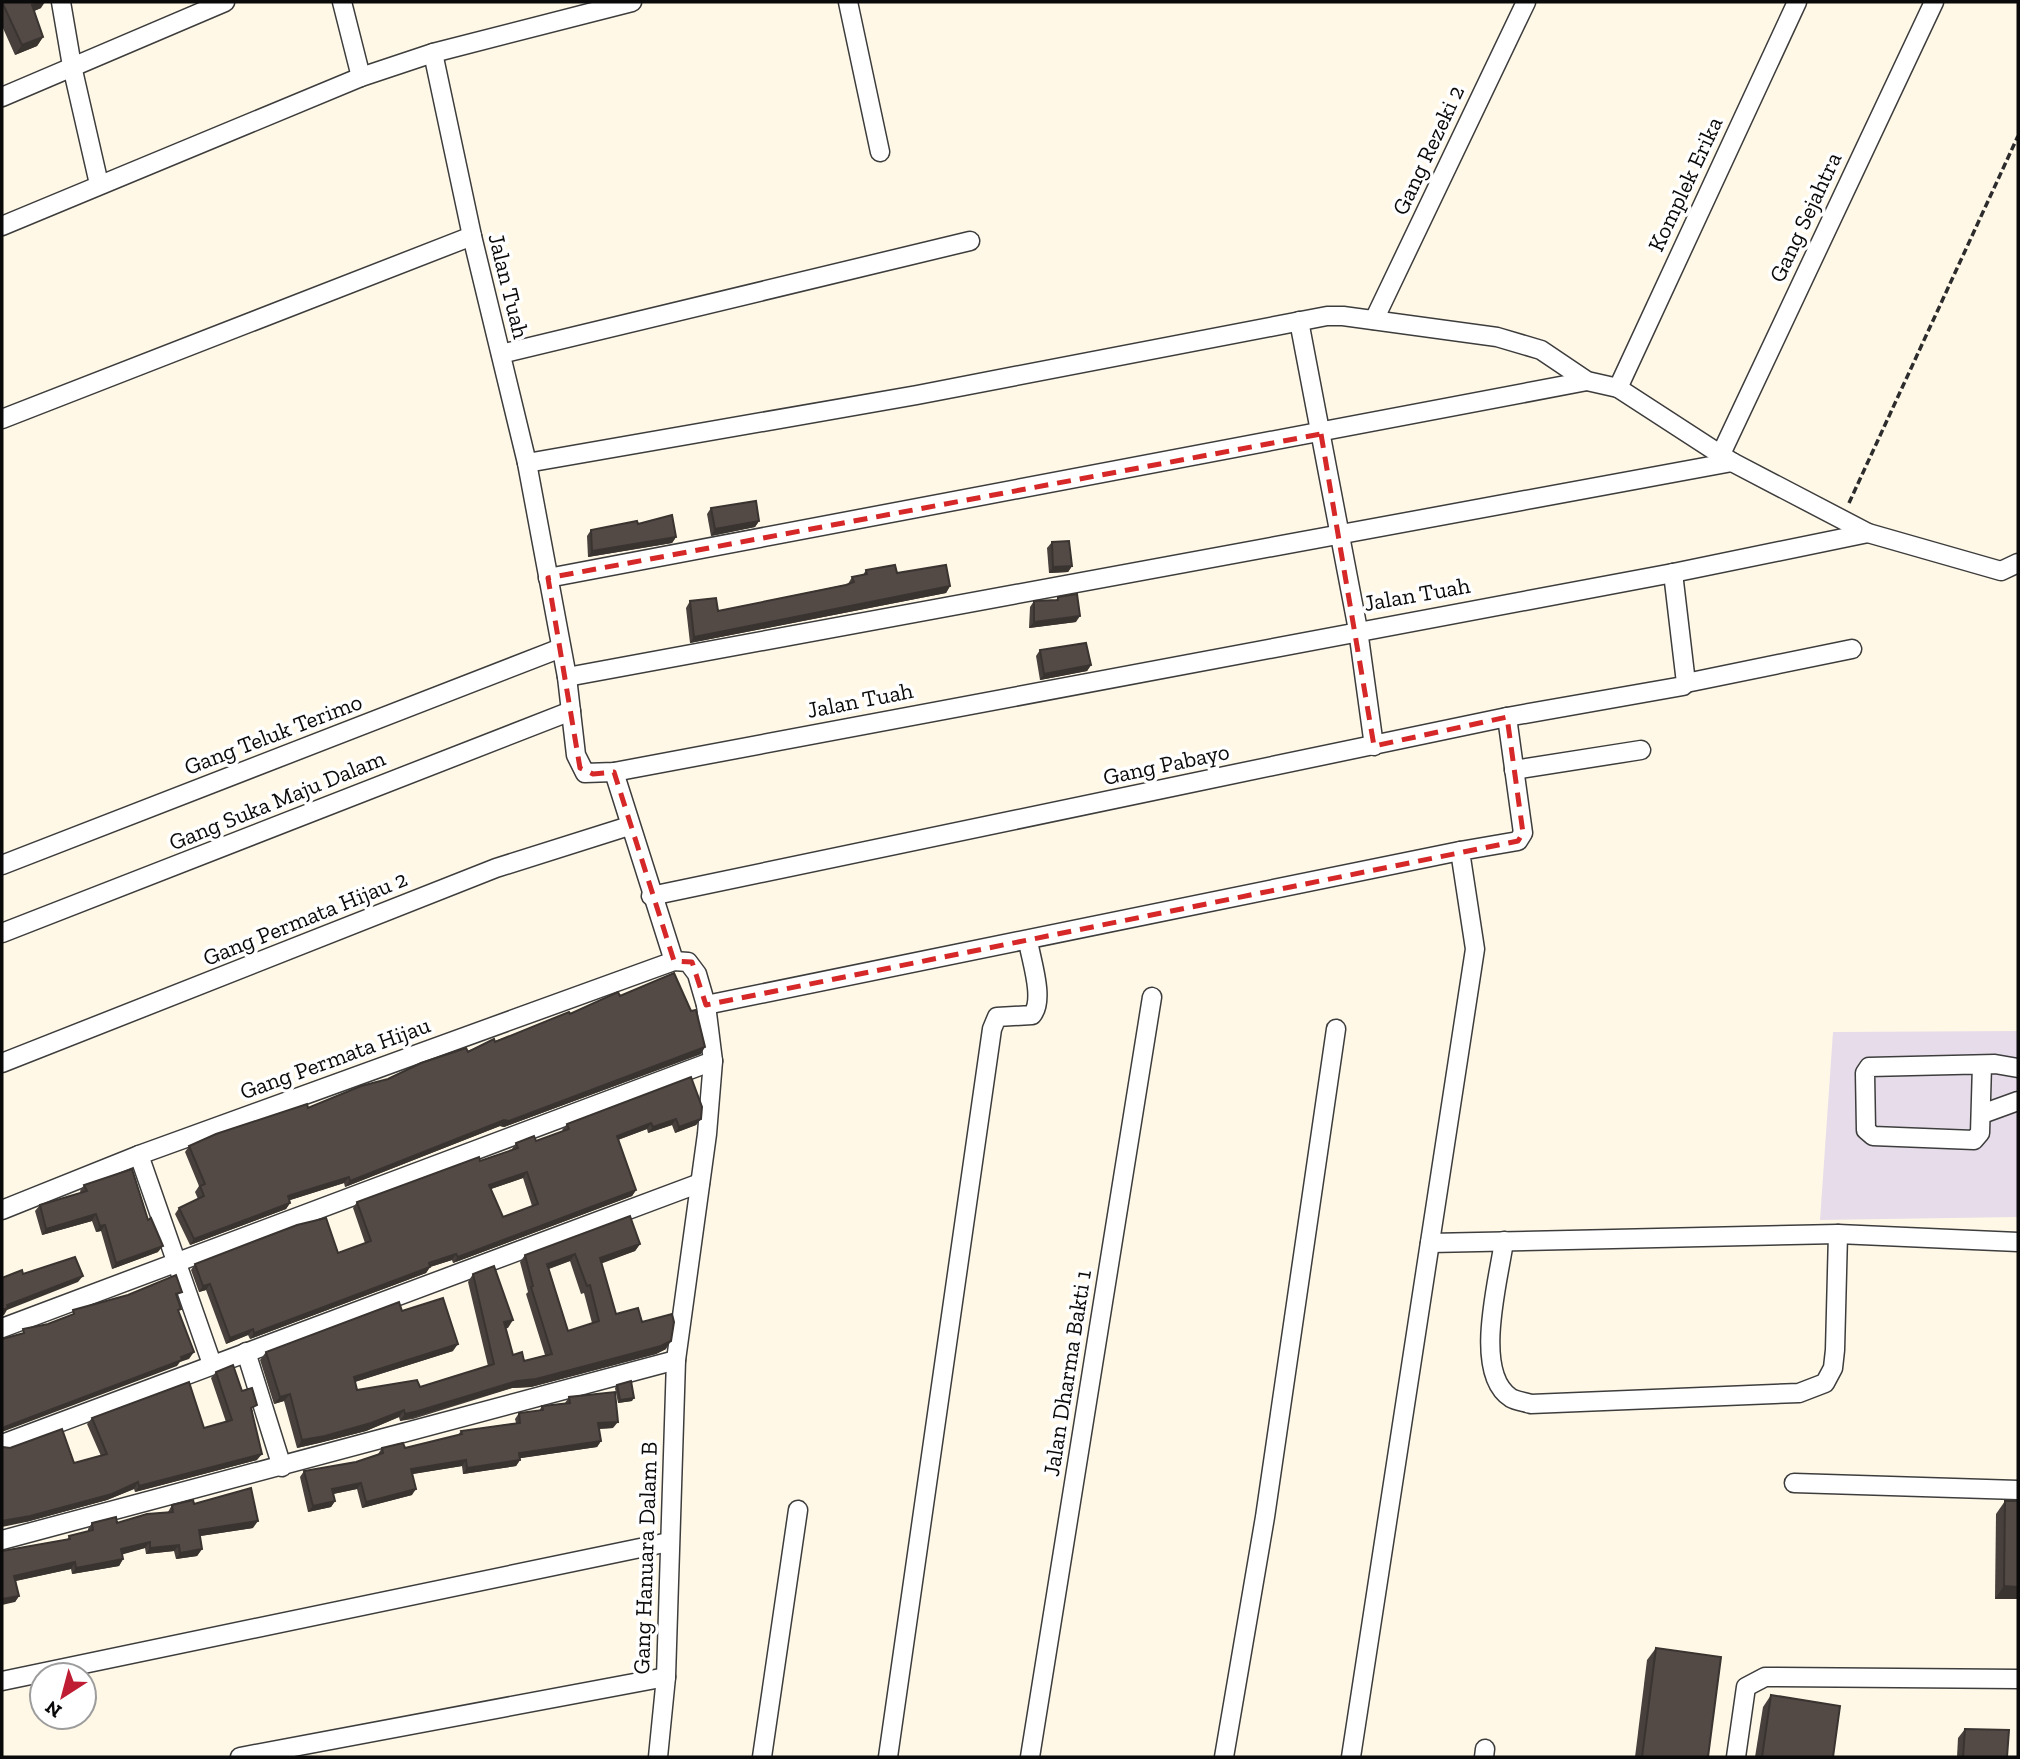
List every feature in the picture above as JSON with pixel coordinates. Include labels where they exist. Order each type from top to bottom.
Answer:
[{"type":"street","points":[[61,2],[72,66],[99,184]]},
{"type":"street","points":[[2,97],[225,2]]},
{"type":"street","points":[[342,2],[361,77]]},
{"type":"street","points":[[2,226],[361,77],[433,53],[632,2]]},
{"type":"street","points":[[848,2],[880,152]]},
{"type":"street","name":"Gang Rezeki 2","points":[[1374,320],[1526,2]]},
{"type":"street","name":"Komplek Erika","points":[[1618,387],[1797,2]]},
{"type":"street","name":"Gang Sejahtra","points":[[1726,458],[1934,2]]},
{"type":"street","name":"Jalan Tuah","points":[[433,53],[472,236],[527,463],[567,677],[580,768],[593,775],[1673,573],[1868,533]]},
{"type":"street","points":[[2,419],[472,236]]},
{"type":"street","points":[[501,354],[970,242]]},
{"type":"street","points":[[527,463],[917,395],[1327,316],[1497,337],[1541,350],[1587,381]]},
{"type":"street","points":[[1299,321],[1359,630],[1374,746]]},
{"type":"street","points":[[548,578],[1587,381],[1618,387],[1726,458],[1868,533],[2001,572],[2018,563]]},
{"type":"street","points":[[567,677],[1726,458]]},
{"type":"street","points":[[1673,573],[1686,681]]},
{"type":"street","name":"Gang Teluk Terimo","points":[[2,865],[561,648]]},
{"type":"street","name":"Gang Pabayo","points":[[651,896],[1507,717],[1683,687],[1686,681],[1852,649]]},
{"type":"street","name":"Gang Suka Maju Dalam","points":[[2,933],[570,711]]},
{"type":"street","points":[[706,1005],[1518,841],[1522,837],[1507,717]]},
{"type":"street","points":[[1514,770],[1641,750]]},
{"type":"street","name":"Gang Hanuara Dalam B","points":[[614,772],[651,896],[681,962],[697,974],[706,1005],[713,1061],[676,1360],[666,1677],[658,1757]]},
{"type":"street","name":"Gang Permata Hijau 2","points":[[2,1063],[496,867],[629,827]]},
{"type":"street","points":[[1351,1757],[1475,949],[1460,851]]},
{"type":"street","points":[[888,1757],[992,1030],[997,1017],[1032,1015],[1036,1012],[1038,998],[1028,941]]},
{"type":"street","name":"Gang Permata Hijau","points":[[2,1210],[139,1155],[681,962]]},
{"type":"street","name":"Jalan Dharma Bakti 1","points":[[1030,1757],[1152,997]]},
{"type":"street","points":[[1224,1757],[1267,1504],[1336,1029]]},
{"type":"street","points":[[2,1328],[713,1061]]},
{"type":"street","points":[[1982,1065],[1980,1133],[1974,1140],[1873,1136],[1866,1130],[1866,1073],[1869,1068],[1995,1063],[2018,1068]]},
{"type":"street","points":[[1982,1114],[2018,1101]]},
{"type":"street","points":[[139,1155],[212,1364]]},
{"type":"street","points":[[2,1444],[700,1183]]},
{"type":"street","points":[[1430,1243],[1838,1234],[2018,1242]]},
{"type":"street","points":[[1504,1241],[1489,1352],[1500,1386],[1511,1398],[1531,1404],[1799,1393],[1825,1383],[1833,1368],[1835,1350],[1838,1234]]},
{"type":"street","points":[[246,1352],[282,1467]]},
{"type":"street","points":[[2,1540],[676,1360]]},
{"type":"street","points":[[1794,1483],[2018,1490]]},
{"type":"street","points":[[762,1757],[798,1510]]},
{"type":"street","points":[[2,1681],[669,1542]]},
{"type":"street","points":[[240,1757],[666,1677]]},
{"type":"street","points":[[1736,1757],[1746,1687],[1765,1677],[2018,1679]]},
{"type":"path","points":[[1842,518],[2018,136]]},
{"type":"highlighted area","points":[[1321,434],[1374,746],[1507,717],[1523,833],[1518,841],[706,1005],[692,962],[674,961],[614,772],[593,774],[580,768],[548,578]]},
{"type":"shaded area","points":[[2018,1031],[2018,1217],[1820,1220],[1833,1032]]},
{"type":"building","points":[[2,2],[41,2],[32,5],[43,37],[22,45]]},
{"type":"building","points":[[756,501],[759,521],[715,529],[711,508]]},
{"type":"building","points":[[672,515],[676,537],[592,551],[591,530],[637,521],[638,524]]},
{"type":"building","points":[[1069,541],[1072,566],[1053,567],[1052,542]]},
{"type":"building","points":[[895,565],[897,573],[946,565],[950,586],[694,637],[690,601],[716,598],[718,611],[846,585],[854,582],[852,577],[867,574],[866,570]]},
{"type":"building","points":[[1077,594],[1080,616],[1034,622],[1034,601],[1058,600],[1058,597]]},
{"type":"building","points":[[1086,643],[1091,665],[1044,674],[1040,650]]},
{"type":"building","points":[[674,973],[691,1011],[696,1010],[705,1047],[509,1121],[504,1120],[350,1181],[349,1177],[288,1196],[290,1203],[194,1239],[179,1208],[204,1196],[200,1186],[205,1184],[189,1146],[216,1134],[307,1104],[308,1108],[361,1086],[388,1079],[421,1063],[466,1048],[468,1052],[494,1039],[495,1042],[569,1012],[570,1014],[618,992],[620,996]]},
{"type":"building","points":[[691,1077],[702,1107],[701,1119],[679,1127],[676,1119],[653,1127],[651,1123],[617,1136],[636,1190],[458,1257],[456,1254],[429,1263],[430,1267],[254,1333],[253,1329],[230,1338],[210,1284],[203,1286],[195,1264],[297,1225],[326,1218],[338,1253],[371,1241],[357,1202],[479,1157],[480,1161],[518,1148],[516,1143],[534,1136],[536,1141],[569,1129],[567,1124]],"holes":[[[527,1172],[538,1204],[503,1217],[489,1185]]]},
{"type":"building","points":[[132,1169],[148,1220],[151,1218],[163,1246],[116,1263],[105,1225],[100,1226],[96,1214],[46,1229],[40,1205],[87,1191],[84,1185]]},
{"type":"building","points":[[630,1216],[640,1244],[600,1258],[616,1314],[638,1308],[642,1322],[672,1314],[674,1322],[671,1341],[661,1346],[536,1379],[517,1381],[418,1411],[405,1414],[404,1410],[371,1423],[302,1440],[290,1394],[280,1397],[266,1352],[399,1302],[402,1311],[443,1298],[458,1344],[354,1377],[357,1390],[417,1380],[420,1387],[494,1364],[473,1274],[494,1266],[513,1320],[504,1322],[513,1355],[522,1352],[524,1361],[552,1354],[531,1287],[533,1286],[525,1255]],"holes":[[[575,1254],[587,1286],[590,1285],[599,1321],[568,1331],[547,1264]]]},
{"type":"building","points":[[75,1257],[83,1276],[7,1305],[8,1308],[2,1310],[2,1278],[22,1270],[23,1274]]},
{"type":"building","points":[[176,1275],[182,1292],[176,1294],[181,1309],[178,1310],[194,1352],[181,1357],[182,1360],[2,1428],[2,1339],[24,1333],[23,1329],[48,1324],[74,1314],[73,1310],[128,1295]]},
{"type":"building","points":[[233,1365],[242,1391],[252,1388],[257,1405],[251,1408],[262,1454],[139,1486],[138,1482],[112,1494],[2,1521],[2,1447],[10,1448],[62,1429],[74,1463],[107,1454],[92,1418],[189,1382],[204,1428],[232,1420],[216,1372]]},
{"type":"building","points":[[631,1381],[634,1398],[620,1400],[617,1385]]},
{"type":"building","points":[[615,1392],[618,1422],[598,1423],[601,1441],[519,1453],[520,1460],[467,1468],[466,1460],[411,1469],[416,1489],[366,1502],[361,1483],[332,1489],[335,1501],[313,1506],[304,1471],[356,1462],[383,1453],[382,1448],[403,1443],[405,1448],[462,1434],[461,1431],[520,1423],[519,1413],[543,1410],[542,1406],[570,1403],[569,1397]]},
{"type":"building","points":[[251,1488],[258,1521],[199,1530],[202,1549],[180,1553],[179,1545],[150,1548],[150,1542],[121,1549],[123,1559],[76,1568],[75,1562],[14,1576],[19,1596],[2,1599],[2,1551],[70,1539],[69,1536],[93,1530],[92,1523],[116,1517],[117,1523],[147,1514],[173,1512],[172,1505],[193,1500],[194,1504]]},
{"type":"building","points":[[2005,1501],[2018,1501],[2018,1587],[2004,1586]]},
{"type":"building","points":[[1656,1648],[1721,1657],[1708,1757],[1642,1757]]},
{"type":"building","points":[[1771,1695],[1840,1706],[1833,1757],[1762,1757]]},
{"type":"building","points":[[1965,1729],[2009,1730],[2007,1757],[1963,1757]]}]
